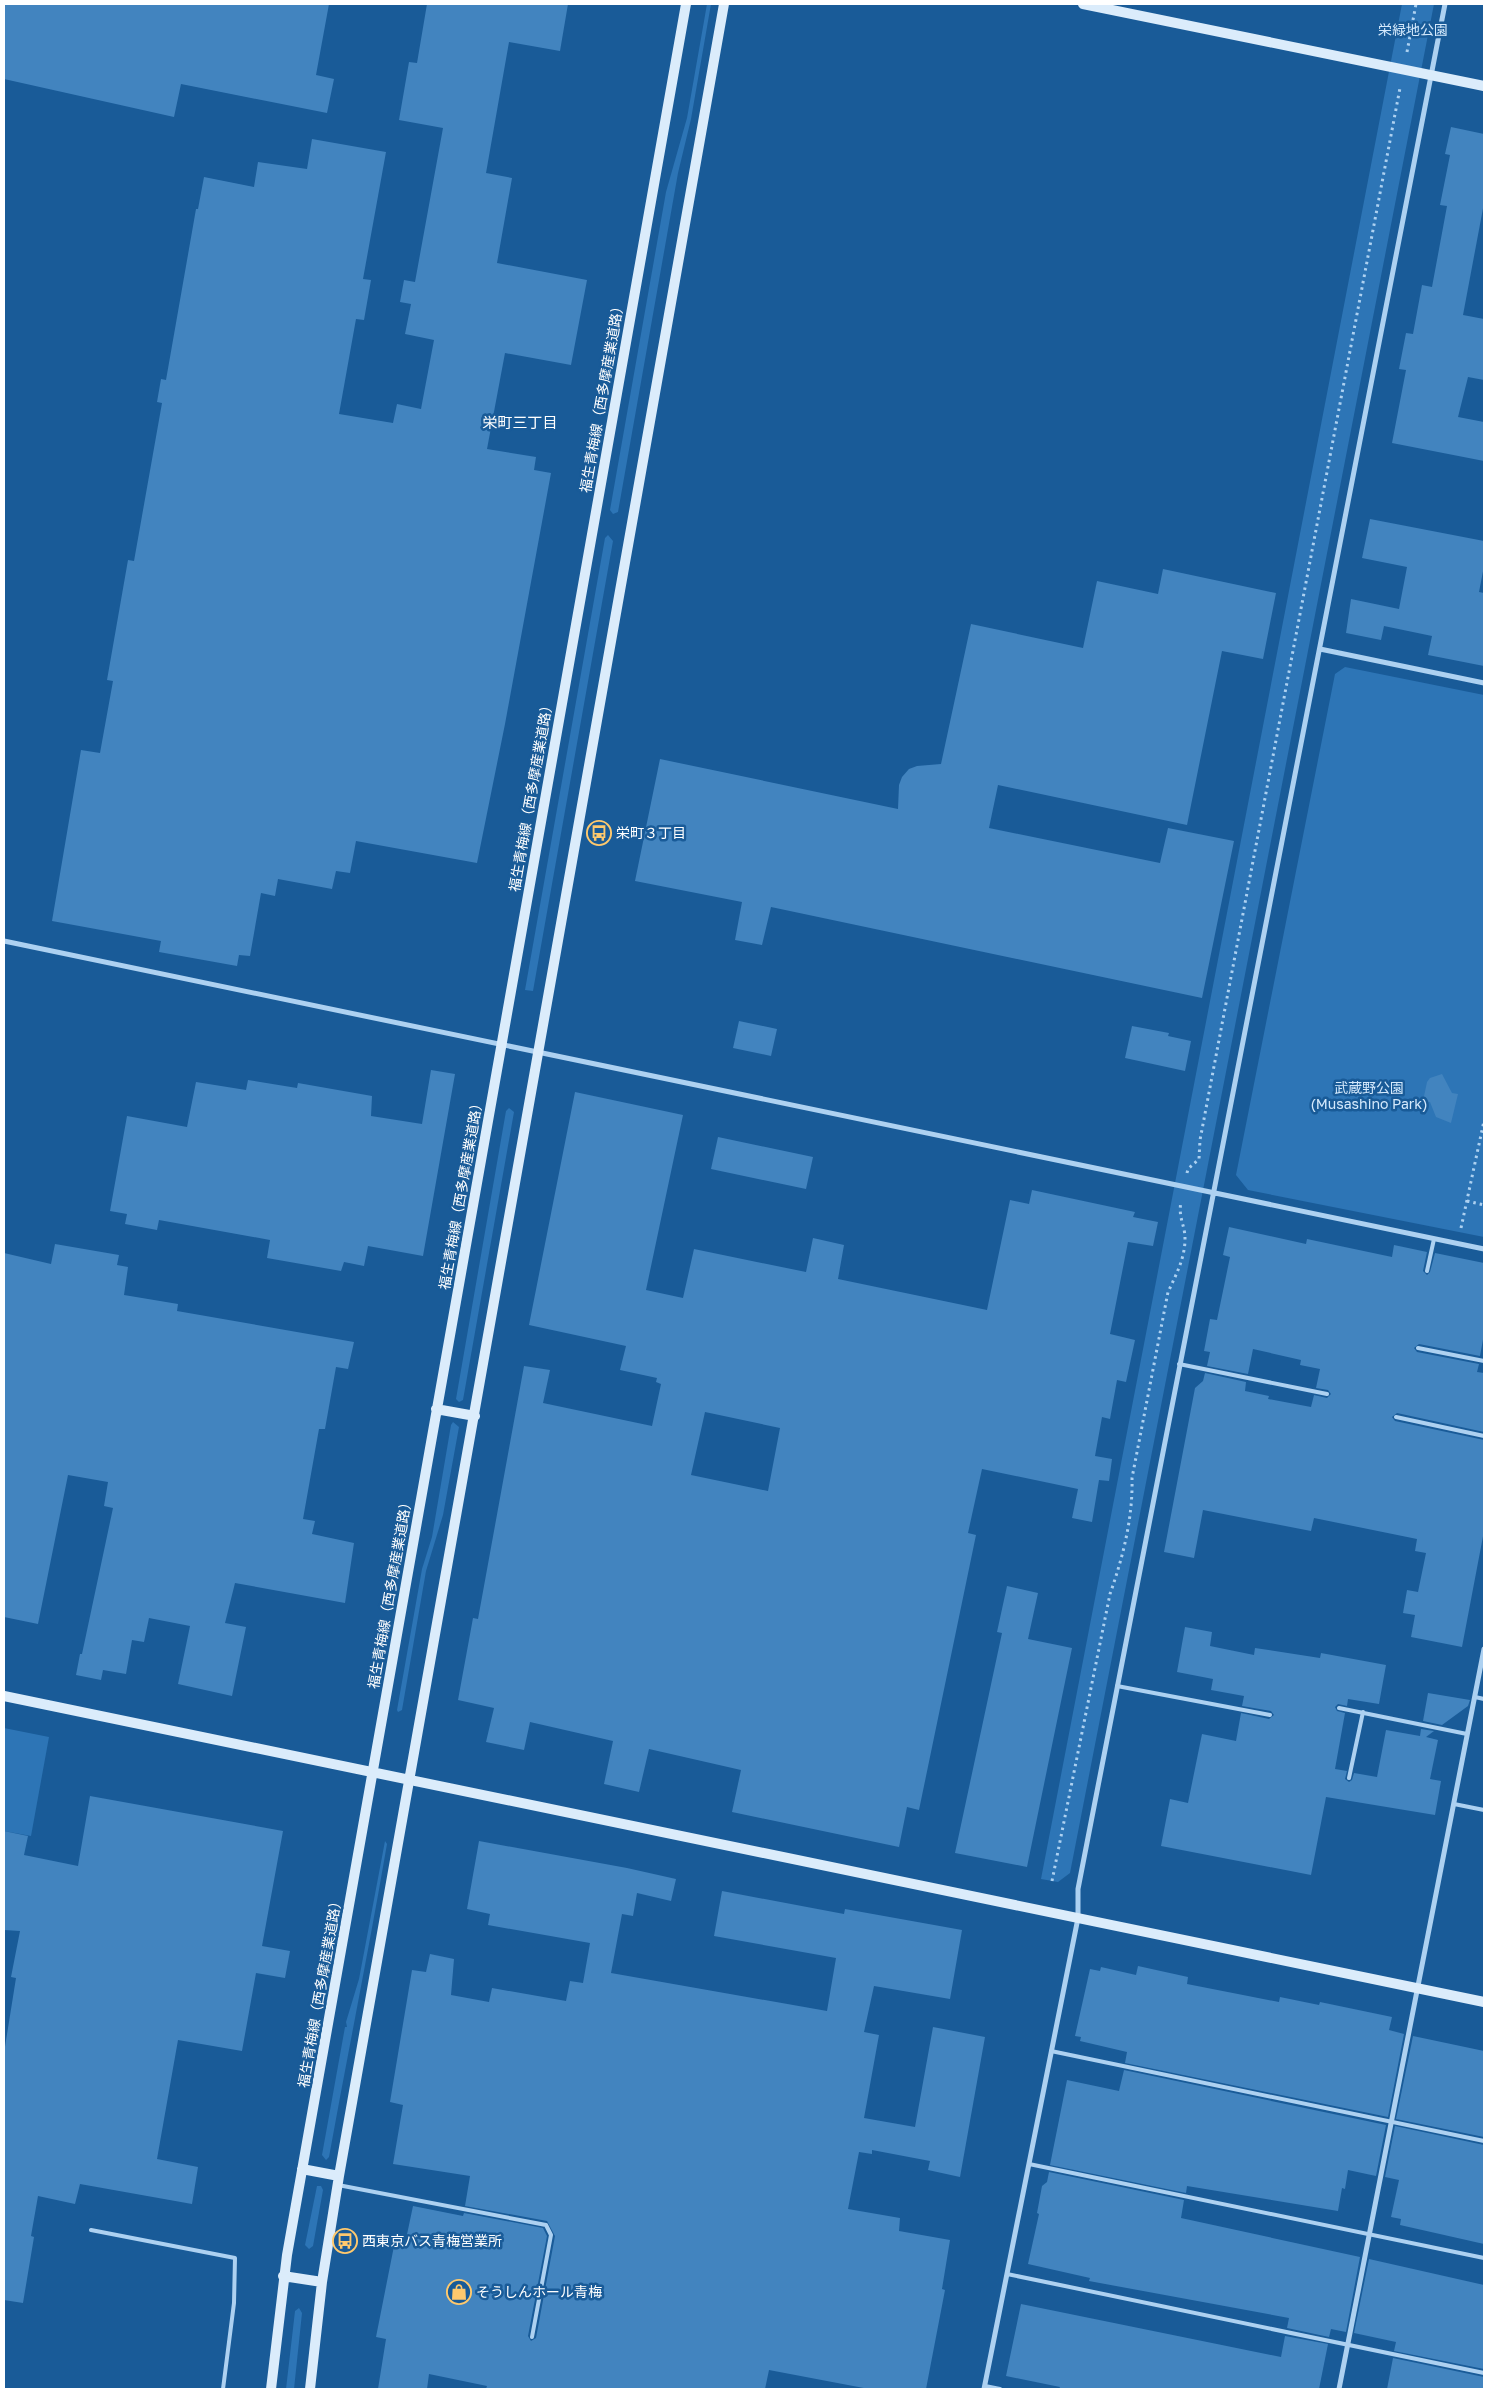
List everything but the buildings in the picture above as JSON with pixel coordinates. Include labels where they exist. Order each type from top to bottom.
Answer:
[{"type":"main road","name":"福生青梅線（西多摩産業道路）","points":[[271,2389],[283,2276],[686,4]]},
{"type":"main road","points":[[310,2389],[322,2282],[338,2180],[724,4]]},
{"type":"main road","points":[[1083,4],[1484,86]]},
{"type":"main road","points":[[436,1409],[475,1416]]},
{"type":"main road","points":[[4,1696],[1484,2002]]},
{"type":"main road","points":[[302,2169],[338,2180]]},
{"type":"main road","points":[[283,2276],[322,2282]]},
{"type":"street","points":[[985,2388],[1050,2051],[1078,1918],[1078,1889],[1212,1191],[1320,649],[1445,4]]},
{"type":"street","points":[[1320,649],[1484,683]]},
{"type":"street","points":[[4,941],[502,1043],[1484,1249]]},
{"type":"street","points":[[1339,2389],[1484,1649]]},
{"type":"lane","points":[[1427,1271],[1434,1239]]},
{"type":"lane","points":[[1418,1348],[1484,1360]]},
{"type":"lane","points":[[1179,1364],[1327,1394]]},
{"type":"lane","points":[[1396,1417],[1484,1436]]},
{"type":"lane","points":[[1117,1686],[1270,1715]]},
{"type":"lane","points":[[1475,1697],[1484,1699]]},
{"type":"lane","points":[[1339,1708],[1468,1734]]},
{"type":"lane","points":[[1349,1778],[1363,1712]]},
{"type":"lane","points":[[1454,1804],[1484,1810]]},
{"type":"lane","points":[[1050,2051],[1484,2141]]},
{"type":"lane","points":[[1029,2164],[1484,2258]]},
{"type":"lane","points":[[338,2180],[546,2225],[551,2234],[532,2337]]},
{"type":"lane","points":[[91,2230],[236,2258],[234,2303],[223,2389]]},
{"type":"lane","points":[[1007,2274],[1484,2373]]},
{"type":"lane","points":[[985,2388],[1000,2389]]},
{"type":"path","points":[[1052,1881],[1110,1594],[1122,1561],[1133,1495],[1132,1478],[1168,1292],[1180,1266],[1185,1239],[1179,1215],[1184,1186],[1188,1169],[1199,1159],[1200,1140],[1416,4]]},
{"type":"path","points":[[1458,1243],[1484,1121]]},
{"type":"path","points":[[1467,1201],[1484,1205]]},
{"type":"green space","points":[[707,4],[711,4],[691,119],[678,173],[618,512],[613,514],[610,510],[666,192],[687,118]]},
{"type":"green space","name":"栄緑地公園","points":[[1402,4],[1434,4],[1070,1873],[1058,1882],[1041,1879]]},
{"type":"green space","points":[[608,535],[613,541],[533,991],[525,990],[605,538]]},
{"type":"green space","name":"武蔵野公園 (Musashino Park)","points":[[1345,667],[1484,695],[1484,1237],[1248,1190],[1236,1175],[1335,674]]},
{"type":"green space","points":[[509,1108],[514,1112],[463,1400],[459,1402],[456,1399],[506,1111]]},
{"type":"green space","points":[[453,1422],[459,1427],[443,1515],[426,1571],[402,1710],[398,1712],[422,1569],[432,1537]]},
{"type":"green space","points":[[4,1728],[49,1737],[31,1836],[4,1831]]},
{"type":"green space","points":[[385,1841],[387,1844],[373,1922],[329,2157],[326,2160],[322,2155],[345,2027],[347,2027],[346,2022],[359,1979]]},
{"type":"green space","points":[[317,2186],[321,2186],[323,2190],[313,2246],[309,2249],[305,2245]]},
{"type":"green space","points":[[299,2308],[302,2313],[294,2389],[286,2389],[295,2311]]},
{"type":"place","name":"栄町３丁目","points":[[599,833]]},
{"type":"place","name":"西東京バス青梅営業所","points":[[345,2241]]},
{"type":"place","name":"そうしんホール青梅","points":[[459,2292]]},
{"type":"district","name":"栄町三丁目","points":[[520,423]]}]
